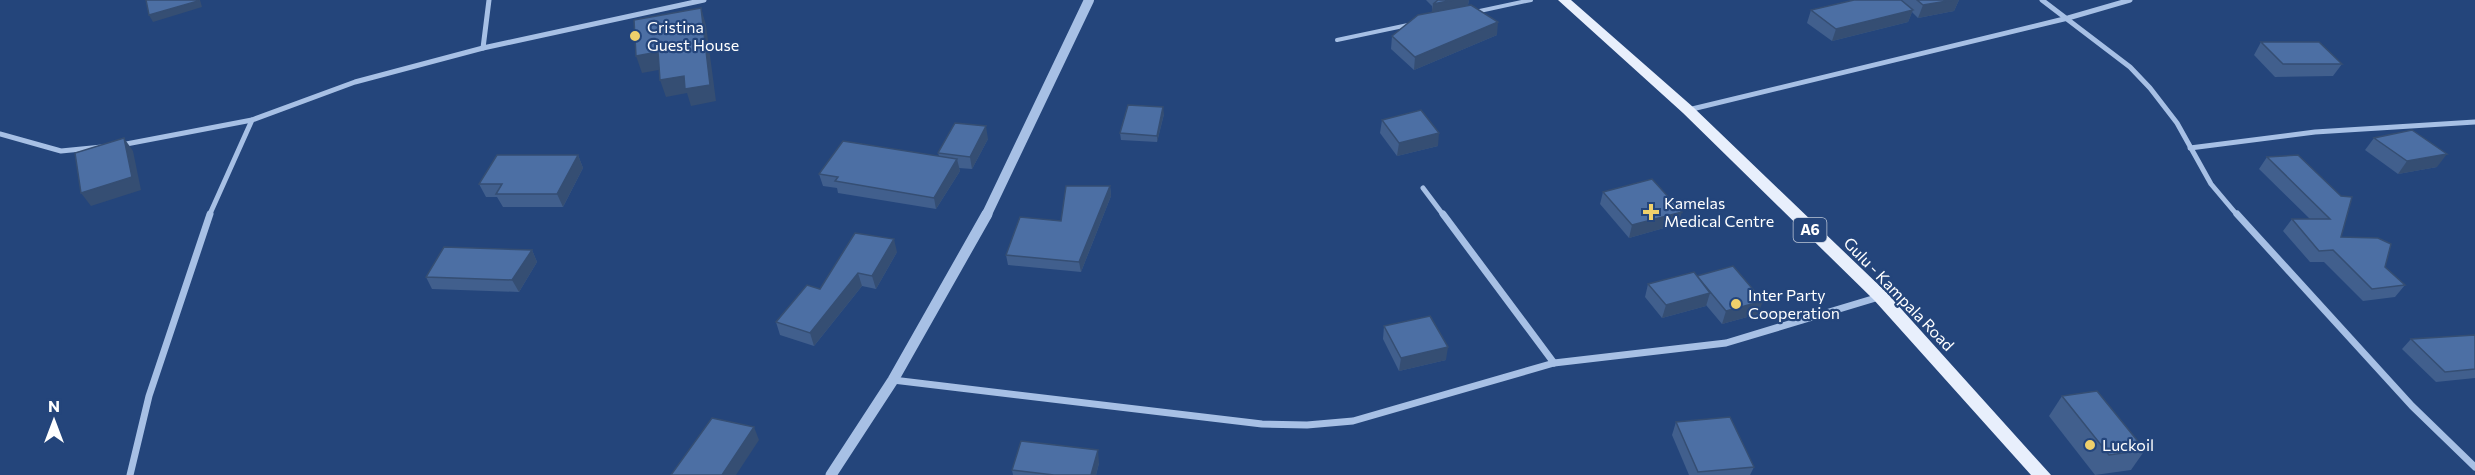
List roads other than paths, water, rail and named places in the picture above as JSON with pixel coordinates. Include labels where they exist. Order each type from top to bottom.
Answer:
[{"type":"main road","name":"Gulu - Kampala Road","points":[[1564,0],[1688,110],[1880,296],[2042,475]]},
{"type":"street","points":[[483,48],[489,0]]},
{"type":"street","points":[[118,145],[252,120],[355,82],[483,48],[704,0]]},
{"type":"street","points":[[831,475],[893,380],[980,228],[1089,0]]},
{"type":"street","points":[[2042,0],[2130,67],[2177,123],[2211,184],[2243,222],[2412,406],[2475,466]]},
{"type":"street","points":[[1688,110],[2068,18],[2130,0]]},
{"type":"street","points":[[130,475],[149,396],[214,202],[252,120]]},
{"type":"street","points":[[2190,148],[2315,132],[2475,122]]},
{"type":"street","points":[[0,134],[61,151],[107,146]]},
{"type":"street","points":[[1423,188],[1554,363]]},
{"type":"street","points":[[893,380],[1262,424],[1307,425],[1353,421],[1554,363],[1726,343],[1880,296]]},
{"type":"lane","points":[[1474,12],[1532,0]]},
{"type":"lane","points":[[1337,40],[1417,24]]},
{"type":"place","name":"Cristina Guest House","points":[[635,36]]},
{"type":"place","name":"Kamelas Medical Centre","points":[[1651,212]]},
{"type":"place","name":"Inter Party Cooperation","points":[[1736,304]]},
{"type":"place","name":"Luckoil","points":[[2090,445]]}]
